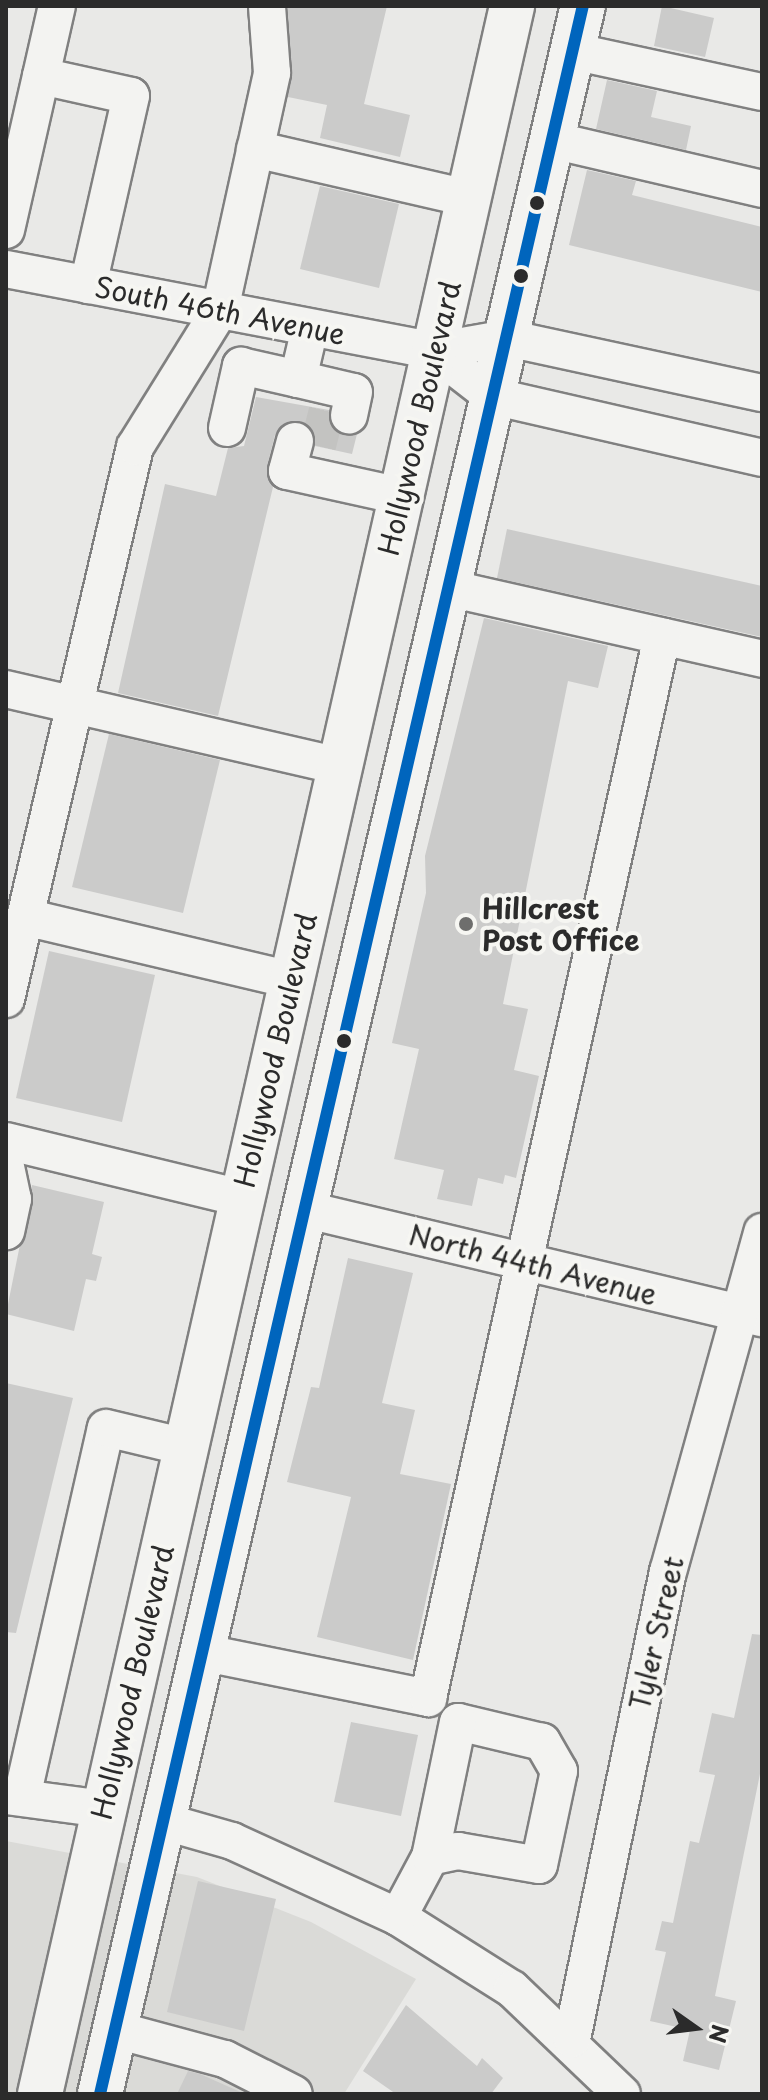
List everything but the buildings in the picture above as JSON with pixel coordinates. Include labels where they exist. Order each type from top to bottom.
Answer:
[{"type":"highway","name":"Hollywood Boulevard","points":[[40,2094],[512,6]]},
{"type":"highway","points":[[100,2094],[583,6]]},
{"type":"highway","points":[[303,1209],[291,1205],[277,1166],[320,975],[310,893]]},
{"type":"highway","points":[[242,1198],[261,1231],[263,1253],[223,1420],[245,1459]]},
{"type":"highway","points":[[149,1607],[169,1656],[143,1779],[145,1803],[162,1821]]},
{"type":"highway","points":[[103,1809],[112,1812],[129,1858],[97,1994],[113,2029]]},
{"type":"street","points":[[6,230],[57,6]]},
{"type":"street","points":[[6,999],[135,447],[220,310],[272,73],[267,6]]},
{"type":"street","points":[[572,51],[762,92]]},
{"type":"street","points":[[41,76],[131,96],[88,285]]},
{"type":"street","points":[[552,140],[762,189]]},
{"type":"street","points":[[255,149],[468,198]]},
{"type":"street","name":"South 46th Avenue","points":[[6,269],[434,351]]},
{"type":"street","points":[[227,428],[241,366],[320,396],[310,328]]},
{"type":"street","points":[[434,351],[507,338],[762,393]]},
{"type":"street","points":[[434,351],[492,396],[762,458]]},
{"type":"street","points":[[319,459],[401,496]]},
{"type":"street","points":[[448,588],[762,659]]},
{"type":"street","points":[[200,1652],[428,1698],[662,636]]},
{"type":"street","points":[[6,689],[340,766]]},
{"type":"street","points":[[25,917],[291,980]]},
{"type":"street","points":[[6,1141],[242,1198]]},
{"type":"street","points":[[6,1167],[13,1199],[6,1231]]},
{"type":"street","name":"North 44th Avenue","points":[[303,1209],[525,1260],[750,1317]]},
{"type":"street","name":"Tyler Street","points":[[572,2039],[657,1616],[750,1317],[762,1232]]},
{"type":"street","points":[[103,1809],[14,1796],[106,1428],[185,1447]]},
{"type":"street","points":[[398,1917],[444,1854],[458,1722],[542,1742],[559,1771],[539,1865],[444,1854]]},
{"type":"street","points":[[162,1821],[232,1841],[398,1917],[512,1989],[572,2039],[622,2094]]},
{"type":"street","points":[[113,2029],[225,2059],[294,2094]]},
{"type":"shaded area","points":[[6,1841],[197,1877],[311,1922],[416,1979],[344,2094],[6,2094]]},
{"type":"tunnel","points":[[318,446],[327,409]]},
{"type":"transit line","points":[[100,2094],[583,6]]},
{"type":"place","name":"Hillcrest Post Office","points":[[466,924]]}]
